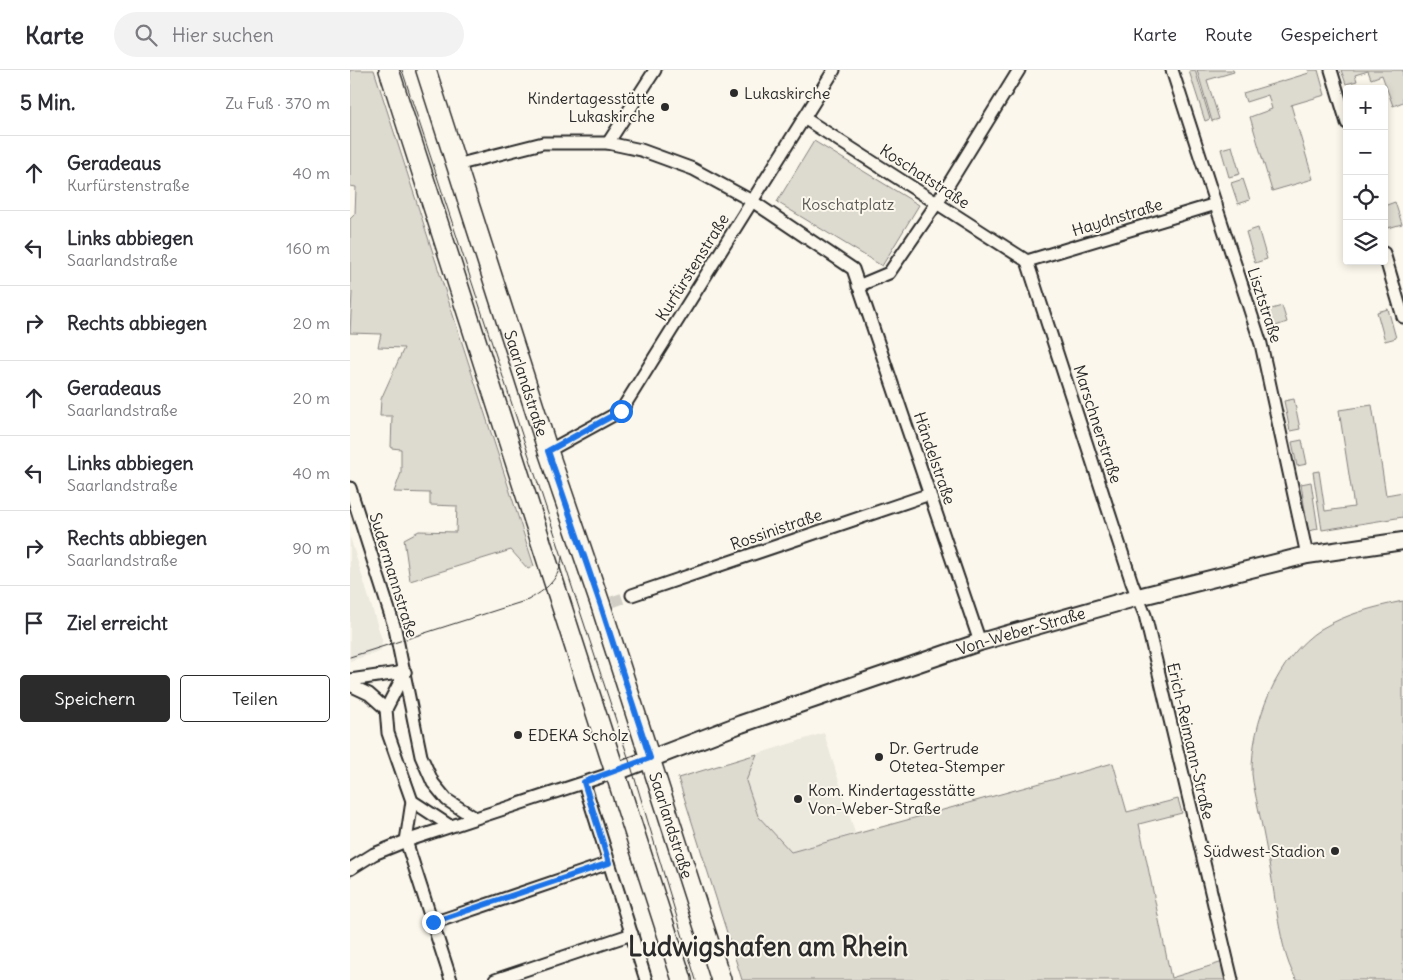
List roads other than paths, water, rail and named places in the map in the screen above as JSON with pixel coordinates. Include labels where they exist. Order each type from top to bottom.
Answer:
[{"type":"main road","points":[[388,70],[682,980]]},
{"type":"main road","name":"Saarlandstraße","points":[[426,70],[548,451],[607,604],[650,758],[721,980]]},
{"type":"street","points":[[608,143],[655,70]]},
{"type":"street","points":[[456,165],[542,143],[608,143],[641,150],[693,170],[752,201],[853,269],[858,286],[888,273],[937,203],[1019,70]]},
{"type":"street","name":"Lisztstraße","points":[[1172,70],[1261,344],[1308,555]]},
{"type":"street","points":[[1331,70],[1343,110]]},
{"type":"street","name":"Kurfürstenstraße","points":[[548,451],[621,411],[804,118],[830,72]]},
{"type":"street","name":"Koschatstraße","points":[[804,118],[1027,261]]},
{"type":"street","name":"Haydnstraße","points":[[1027,261],[1216,204]]},
{"type":"street","name":"Marschnerstraße","points":[[1027,261],[1138,597]]},
{"type":"street","points":[[1388,265],[1403,317]]},
{"type":"street","name":"Händelstraße","points":[[858,286],[980,642]]},
{"type":"street","name":"Sudermannstraße","points":[[350,488],[395,629],[421,756],[433,783],[447,800],[475,818]]},
{"type":"street","name":"Rossinistraße","points":[[632,595],[930,494]]},
{"type":"street","name":"Von-Weber-Straße","points":[[616,772],[742,724],[980,642],[1138,597],[1308,555],[1403,541]]},
{"type":"street","name":"Erich-Reimann-Straße","points":[[1138,597],[1144,615],[1232,980]]},
{"type":"street","points":[[350,680],[405,672]]},
{"type":"street","points":[[405,672],[386,708],[388,733],[412,800],[406,841],[451,980]]},
{"type":"street","points":[[350,685],[369,694],[386,708]]},
{"type":"street","points":[[350,869],[374,854],[406,841],[616,772]]},
{"type":"street","points":[[584,782],[646,980]]},
{"type":"street","points":[[412,800],[450,826]]},
{"type":"street","points":[[433,922],[609,863]]},
{"type":"street","points":[[495,980],[632,934]]},
{"type":"tunnel","points":[[612,602],[632,595]]},
{"type":"tram line","points":[[402,70],[631,766],[696,980]]},
{"type":"tram line","points":[[350,657],[528,600],[546,588],[555,578],[561,565],[562,557]]},
{"type":"place","name":"Lukaskirche","points":[[734,93]]},
{"type":"place","name":"Kindertagesstätte Lukaskirche","points":[[665,107]]},
{"type":"place","name":"EDEKA Scholz","points":[[518,735]]},
{"type":"place","name":"Dr. Gertrude Otetea-Stemper","points":[[879,757]]},
{"type":"place","name":"Kom. Kindertagesstätte Von-Weber-Straße","points":[[798,799]]},
{"type":"place","name":"Südwest-Stadion","points":[[1335,851]]},
{"type":"district","name":"Ludwigshafen am Rhein","points":[[768,946]]},
{"type":"park label","name":"Koschatplatz","points":[[848,204]]}]
